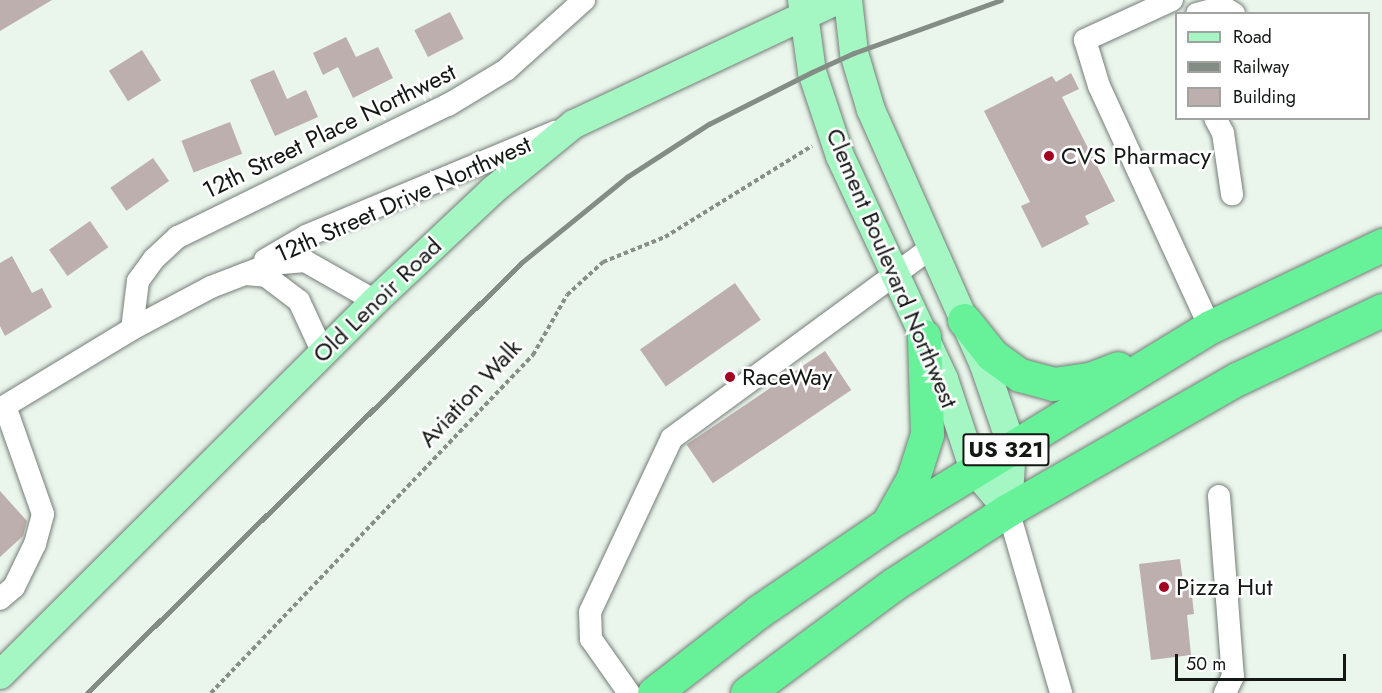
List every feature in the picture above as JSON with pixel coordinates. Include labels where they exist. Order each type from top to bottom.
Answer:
[{"type":"highway","name":"US 321","points":[[654,693],[758,612],[887,524],[1012,447],[1210,327],[1382,245]]},
{"type":"highway","name":"US 321","points":[[747,693],[894,584],[1008,510],[1237,379],[1382,310]]},
{"type":"highway","points":[[964,320],[992,355],[1020,375],[1053,384],[1090,379],[1181,344]]},
{"type":"highway","points":[[887,524],[913,478],[927,434],[924,336]]},
{"type":"main road","points":[[802,7],[838,0]]},
{"type":"main road","name":"Clement Boulevard Northwest","points":[[848,0],[854,53],[871,110],[964,320],[1012,447],[1008,510]]},
{"type":"main road","name":"Old Lenoir Road","points":[[0,675],[375,301],[493,190],[574,124],[802,7]]},
{"type":"main road","name":"Clement Boulevard Northwest","points":[[802,7],[812,72],[840,156],[944,380],[974,471],[1008,510]]},
{"type":"street","name":"12th Street Place Northwest","points":[[132,329],[138,281],[154,259],[178,237],[448,105],[506,70],[584,0]]},
{"type":"street","points":[[1172,0],[1085,40],[1099,87],[1210,327]]},
{"type":"street","points":[[1204,12],[1223,7],[1231,12]]},
{"type":"street","points":[[1216,120],[1223,133],[1232,194]]},
{"type":"street","name":"12th Street Drive Northwest","points":[[235,277],[306,236],[574,124]]},
{"type":"street","points":[[629,693],[591,639],[590,612],[672,438],[932,247]]},
{"type":"street","points":[[0,599],[14,587],[35,544],[44,514],[2,407],[132,329],[211,287],[271,264],[305,261],[375,301]]},
{"type":"street","points":[[235,277],[266,276],[285,287],[308,315],[323,353]]},
{"type":"street","points":[[1219,496],[1233,676],[1231,688],[1225,693]]},
{"type":"street","name":"Clement Boulevard Northwest","points":[[1008,510],[1061,693]]},
{"type":"path","name":"Aviation Walk","points":[[211,693],[533,355],[567,295],[603,262],[665,237],[816,144]]},
{"type":"building","points":[[0,0],[52,0],[0,31]]},
{"type":"building","points":[[450,12],[464,39],[428,57],[414,30]]},
{"type":"building","points":[[346,37],[356,57],[378,47],[393,78],[353,98],[338,67],[323,75],[313,53]]},
{"type":"building","points":[[142,50],[161,81],[128,101],[109,71]]},
{"type":"building","points":[[274,70],[287,99],[306,90],[318,117],[275,136],[250,80]]},
{"type":"building","name":"CVS Pharmacy","points":[[1071,73],[1079,89],[1062,97],[1115,201],[1085,216],[1089,224],[1042,248],[1021,206],[1030,202],[984,111],[1052,76],[1056,82]]},
{"type":"building","points":[[230,122],[242,154],[194,172],[181,141]]},
{"type":"building","points":[[153,158],[169,181],[126,211],[110,188]]},
{"type":"building","points":[[90,221],[108,247],[67,276],[49,250]]},
{"type":"building","points":[[12,256],[32,293],[42,288],[52,307],[5,336],[0,326],[0,263]]},
{"type":"building","points":[[735,283],[761,320],[666,386],[640,350]]},
{"type":"building","points":[[825,351],[851,390],[713,483],[687,444]]},
{"type":"building","points":[[0,491],[27,521],[23,536],[0,557]]},
{"type":"building","points":[[1180,559],[1184,588],[1191,587],[1194,614],[1187,615],[1191,655],[1151,660],[1139,564]]},
{"type":"railway","points":[[87,693],[521,263],[627,177],[709,124],[812,72],[854,53],[1001,0]]},
{"type":"place","name":"CVS Pharmacy","points":[[1049,156]]},
{"type":"place","name":"RaceWay","points":[[730,377]]},
{"type":"place","name":"Pizza Hut","points":[[1164,587]]}]
